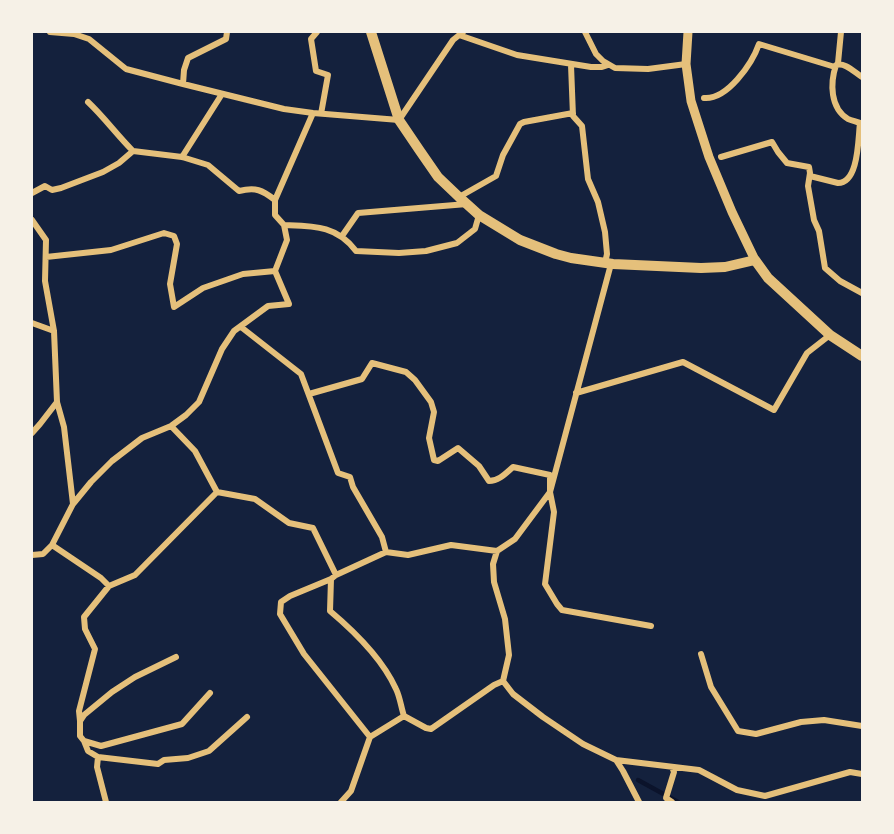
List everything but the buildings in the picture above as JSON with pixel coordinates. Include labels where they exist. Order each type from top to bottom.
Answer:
[{"type":"main road","points":[[371,32],[399,120],[438,177],[479,215],[520,240],[571,258],[608,264],[701,268],[725,267],[755,260],[768,278],[830,335],[862,356]]},
{"type":"street","points":[[50,32],[74,34],[89,39],[126,69],[222,94],[284,109],[399,120],[453,40],[461,33],[517,56],[570,65],[603,68],[608,65]]},
{"type":"street","points":[[183,84],[188,58],[226,39],[227,32]]},
{"type":"street","points":[[317,32],[311,39],[316,71],[327,75],[321,114]]},
{"type":"street","points":[[585,32],[596,54],[615,68],[648,69],[686,64]]},
{"type":"street","points":[[688,32],[686,64],[691,101],[709,157],[755,260]]},
{"type":"street","points":[[810,176],[842,183],[854,170],[861,124],[849,119],[836,105],[832,81],[841,32]]},
{"type":"street","points":[[704,98],[711,99],[730,87],[753,60],[759,44],[836,65],[843,64],[862,77]]},
{"type":"street","points":[[217,492],[255,499],[289,523],[313,528],[334,577],[330,611],[350,628],[381,663],[396,689],[404,716],[431,729],[502,681],[509,655],[504,619],[494,582],[493,564],[497,551],[515,538],[550,492],[608,264],[605,232],[598,202],[588,177],[582,126],[573,113],[570,65]]},
{"type":"street","points":[[182,157],[222,94]]},
{"type":"street","points":[[88,102],[133,151],[182,157],[207,165],[239,191],[252,188],[264,191],[275,200]]},
{"type":"street","points":[[32,555],[43,554],[52,545],[73,504],[112,461],[142,438],[171,426],[199,402],[222,349],[234,331],[268,306],[289,304],[275,271],[287,240],[284,225],[275,215],[275,200],[313,113]]},
{"type":"street","points":[[342,236],[358,213],[464,201],[496,176],[503,155],[520,124],[573,113]]},
{"type":"street","points":[[721,157],[772,142],[787,163],[809,167],[808,186],[825,268],[840,281],[862,293]]},
{"type":"street","points":[[32,193],[45,186],[52,190],[61,188],[103,172],[119,163],[133,151]]},
{"type":"street","points":[[284,225],[311,226],[330,230],[342,236],[356,251],[399,253],[426,251],[457,243],[475,230],[479,215]]},
{"type":"street","points":[[32,220],[46,240],[45,281],[54,331],[57,402],[64,427],[73,504]]},
{"type":"street","points":[[46,257],[111,250],[164,233],[174,236],[177,244],[170,285],[174,307],[203,288],[243,274],[275,271]]},
{"type":"street","points":[[32,323],[54,331]]},
{"type":"street","points":[[241,327],[301,374],[338,473],[350,477],[353,487],[382,537],[386,552]]},
{"type":"street","points":[[576,393],[683,362],[774,410],[807,353],[830,335]]},
{"type":"street","points":[[309,394],[362,379],[372,363],[406,372],[416,380],[431,402],[434,412],[429,438],[434,460],[438,461],[458,448],[479,466],[489,481],[504,476],[513,467],[550,475],[550,492],[554,512],[545,584],[556,604],[562,610],[651,626]]},
{"type":"street","points":[[32,433],[57,402]]},
{"type":"street","points":[[171,426],[195,451],[217,492]]},
{"type":"street","points":[[217,492],[135,574],[109,586],[84,617],[85,629],[95,649],[79,711],[80,736],[88,751],[98,757],[158,764],[164,760],[188,758],[209,751],[247,717]]},
{"type":"street","points":[[52,545],[101,578],[109,586]]},
{"type":"street","points":[[370,737],[304,654],[280,614],[281,602],[386,552],[408,555],[451,545],[497,551]]},
{"type":"street","points":[[700,654],[711,687],[738,731],[756,734],[801,722],[824,720],[862,726]]},
{"type":"street","points":[[80,721],[112,692],[135,677],[158,665],[174,660],[176,657]]},
{"type":"street","points":[[502,681],[513,694],[543,717],[583,744],[615,760],[699,770],[737,790],[765,796],[850,772],[862,774]]},
{"type":"street","points":[[84,741],[101,746],[182,724],[210,693]]},
{"type":"street","points":[[341,802],[351,791],[370,737],[404,716]]},
{"type":"street","points":[[98,757],[97,767],[106,802]]},
{"type":"street","points":[[615,760],[639,802]]},
{"type":"street","points":[[672,767],[674,772],[666,798],[672,802]]},
{"type":"waterway","points":[[638,780],[678,802]]}]
